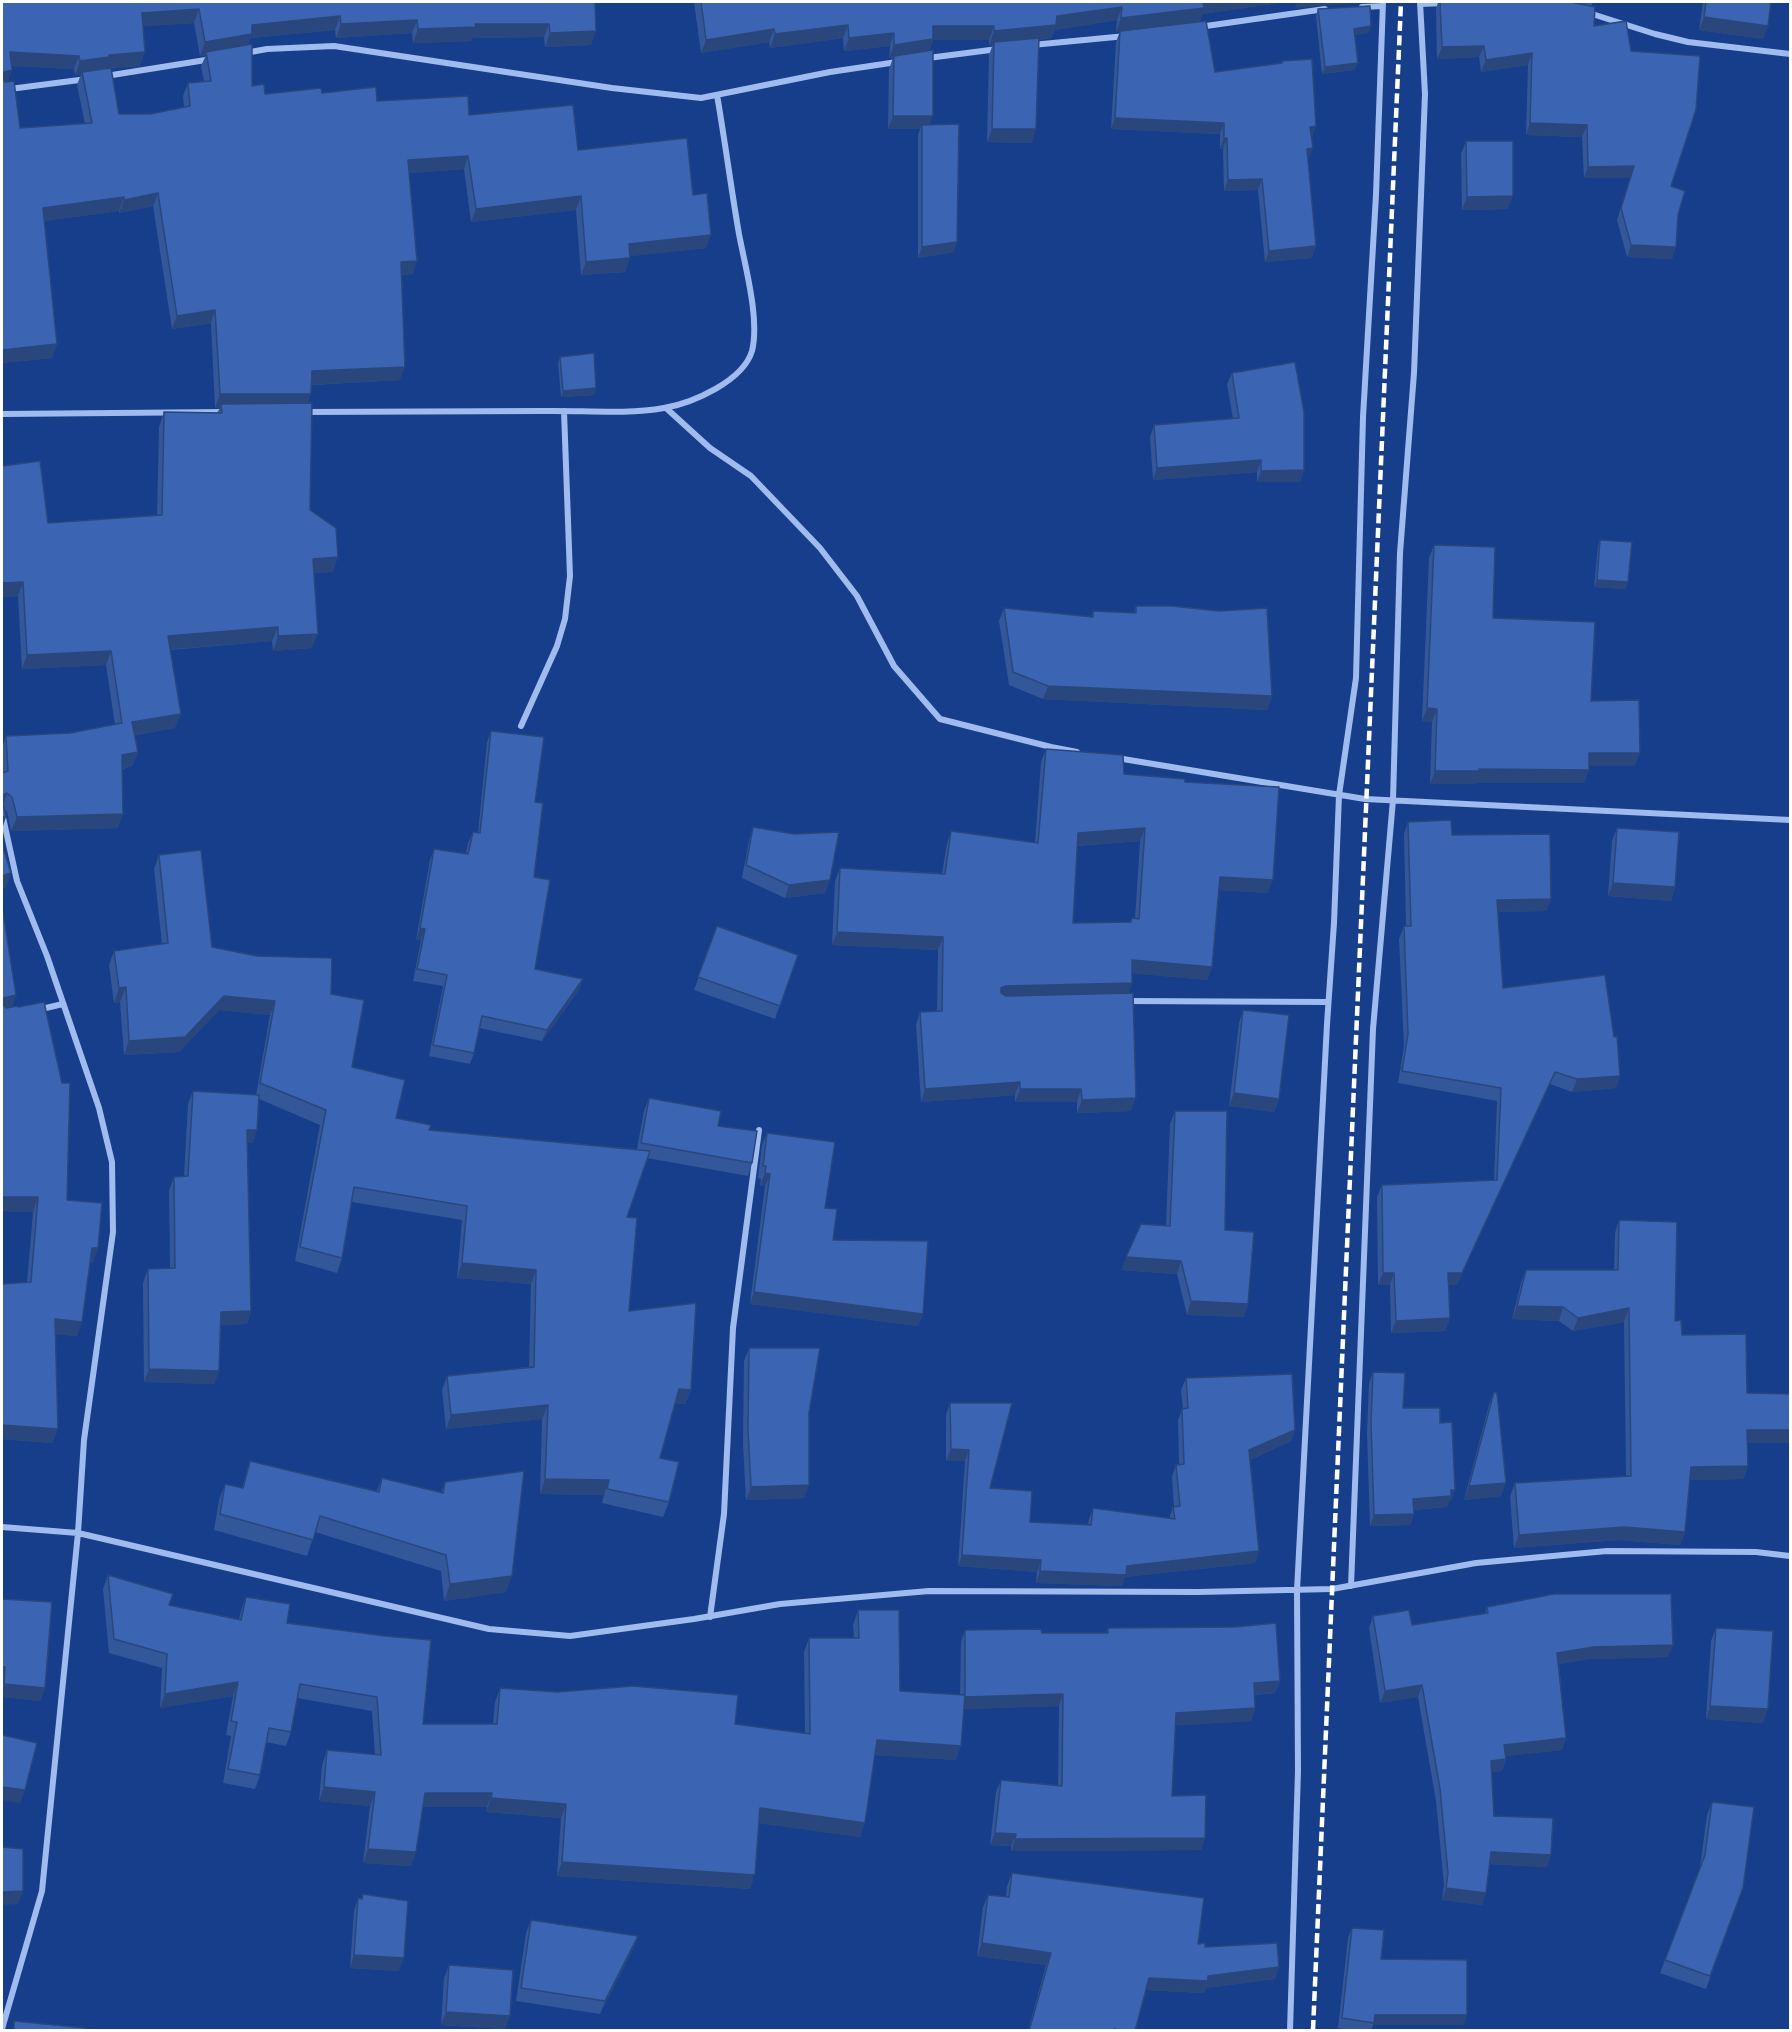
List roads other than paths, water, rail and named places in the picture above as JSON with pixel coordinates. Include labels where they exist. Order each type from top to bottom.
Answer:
[{"type":"street","points":[[1351,1586],[1373,1029],[1393,800],[1400,553],[1414,373],[1425,94],[1420,3],[1452,2]]},
{"type":"street","points":[[1290,2031],[1298,1771],[1298,1590],[1340,795],[1356,678],[1363,417],[1376,195],[1383,4],[1352,8]]},
{"type":"street","points":[[1189,28],[1329,9]]},
{"type":"street","points":[[1585,12],[1688,42],[1791,54]]},
{"type":"street","points":[[1028,46],[1131,35]]},
{"type":"street","points":[[235,55],[267,49],[334,46],[612,88],[701,98],[831,72],[901,62]]},
{"type":"street","points":[[924,58],[1005,48]]},
{"type":"street","points":[[103,76],[224,57]]},
{"type":"street","points":[[2,90],[92,78]]},
{"type":"street","points":[[301,412],[564,411],[620,413],[666,408],[726,383],[747,362],[752,352],[755,336],[717,95]]},
{"type":"street","points":[[666,408],[710,448],[751,476],[820,548],[857,596],[894,666],[940,719],[1051,747],[1086,753]]},
{"type":"street","points":[[521,726],[558,646],[565,619],[570,576],[564,411]]},
{"type":"street","points":[[2,414],[229,412]]},
{"type":"street","points":[[1109,757],[1365,799],[1791,819]]},
{"type":"street","points":[[2,813],[18,881],[99,1108],[111,1162],[113,1232],[84,1440],[78,1533],[42,1891],[2,2029]]},
{"type":"street","points":[[1122,1000],[1328,1002]]},
{"type":"street","points":[[26,1012],[63,1004]]},
{"type":"street","points":[[710,1617],[724,1514],[734,1328],[759,1130]]},
{"type":"street","points":[[2,1527],[78,1533],[489,1629],[570,1636],[710,1617],[780,1604],[929,1591],[1198,1592],[1332,1589],[1476,1563],[1606,1551],[1756,1552],[1791,1556]]},
{"type":"railway","points":[[1313,2030],[1401,2]]}]
